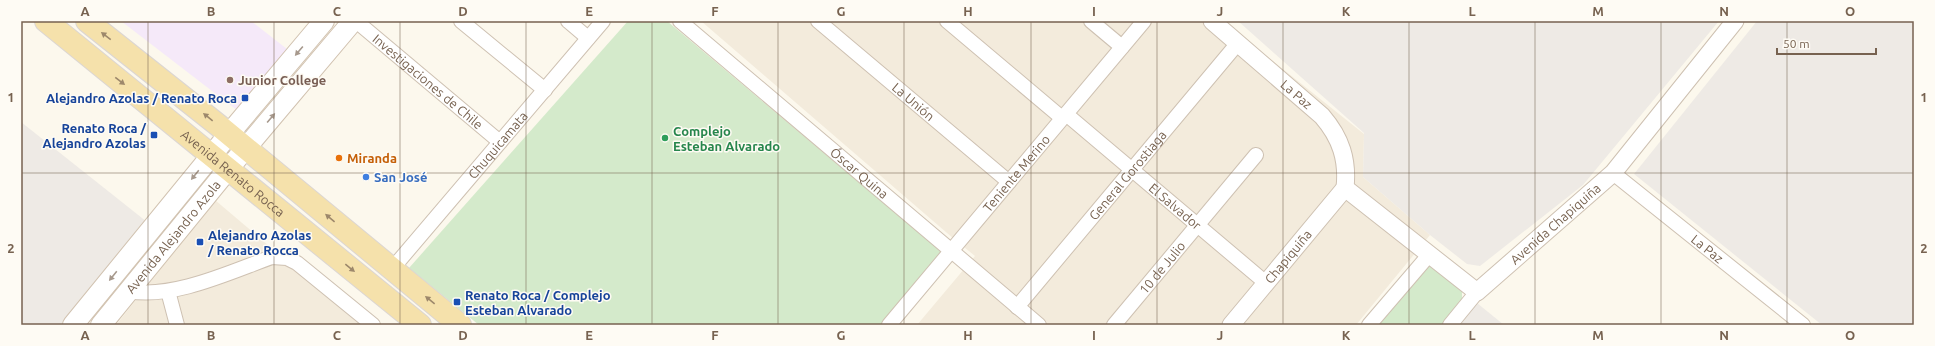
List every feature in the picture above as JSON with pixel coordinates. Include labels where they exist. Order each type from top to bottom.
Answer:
[{"type":"main road","name":"Avenida Renato Rocca","points":[[46,21],[212,154],[420,325]]},
{"type":"main road","name":"Avenida Renato Rocca","points":[[87,21],[229,134],[460,325]]},
{"type":"main road","name":"Avenida Alejandro Azola","points":[[73,325],[212,154],[324,21]]},
{"type":"main road","name":"Avenida Alejandro Azola","points":[[101,325],[229,168],[353,21]]},
{"type":"street","name":"Investigaciones de Chile","points":[[356,21],[500,142]]},
{"type":"street","points":[[461,21],[545,90]]},
{"type":"street","points":[[568,21],[588,38]]},
{"type":"street","name":"Chuquicamata","points":[[392,270],[602,21]]},
{"type":"street","name":"Óscar Quina","points":[[680,21],[1039,325]]},
{"type":"street","name":"La Unión","points":[[818,21],[1009,182]]},
{"type":"street","name":"El Salvador","points":[[947,21],[1132,170],[1266,283]]},
{"type":"street","points":[[1091,21],[1122,47]]},
{"type":"street","name":"Teniente Merino","points":[[889,325],[1144,21]]},
{"type":"street","name":"La Paz","points":[[1212,21],[1322,116],[1330,126],[1337,136],[1344,158],[1345,188]]},
{"type":"street","name":"Avenida Chapiquiña","points":[[1477,292],[1613,173],[1735,21]]},
{"type":"street","name":"General Gorostiaga","points":[[1017,307],[1238,43]]},
{"type":"street","name":"10 de Julio","points":[[1114,325],[1256,155]]},
{"type":"street","name":"La Paz","points":[[1613,173],[1803,325]]},
{"type":"street","points":[[1345,188],[1477,292],[1450,325]]},
{"type":"street","name":"Chapiquiña","points":[[1231,325],[1345,188]]},
{"type":"street","points":[[1369,325],[1429,255]]},
{"type":"street","points":[[129,291],[150,293],[168,291],[272,257],[287,258],[297,263],[373,325]]},
{"type":"street","points":[[168,291],[177,325]]},
{"type":"shaded area","name":"Junior College","points":[[121,21],[251,21],[287,49],[238,111]]},
{"type":"shaded area","points":[[701,21],[1223,21],[1364,134],[1363,177],[1430,235],[1356,325],[917,325],[975,256]]},
{"type":"shaded area","points":[[1238,21],[1719,21],[1583,185],[1480,266],[1467,264],[1430,235],[1363,177],[1364,133]]},
{"type":"shaded area","points":[[1757,21],[1914,21],[1914,325],[1822,325],[1634,174]]},
{"type":"shaded area","points":[[21,122],[147,222],[64,325],[21,325]]},
{"type":"shaded area","points":[[215,200],[362,325],[116,325]]},
{"type":"shaded area","points":[[1477,303],[1504,325],[1459,325]]},
{"type":"green space","name":"Complejo Esteban Alvarado","points":[[628,21],[667,21],[944,254],[884,325],[479,325],[409,268]]},
{"type":"green space","points":[[1429,264],[1462,288],[1462,300],[1442,325],[1377,325]]},
{"type":"place","name":"Junior College","points":[[230,80]]},
{"type":"place","name":"Alejandro Azolas / Renato Roca","points":[[245,98]]},
{"type":"place","name":"Renato Roca / Alejandro Azolas","points":[[154,135]]},
{"type":"place","name":"Complejo Esteban Alvarado","points":[[665,138]]},
{"type":"place","name":"Miranda","points":[[339,158]]},
{"type":"place","name":"San José","points":[[366,177]]},
{"type":"place","name":"Alejandro Azolas / Renato Rocca","points":[[200,242]]},
{"type":"place","name":"Renato Roca / Complejo Esteban Alvarado","points":[[457,302]]}]
